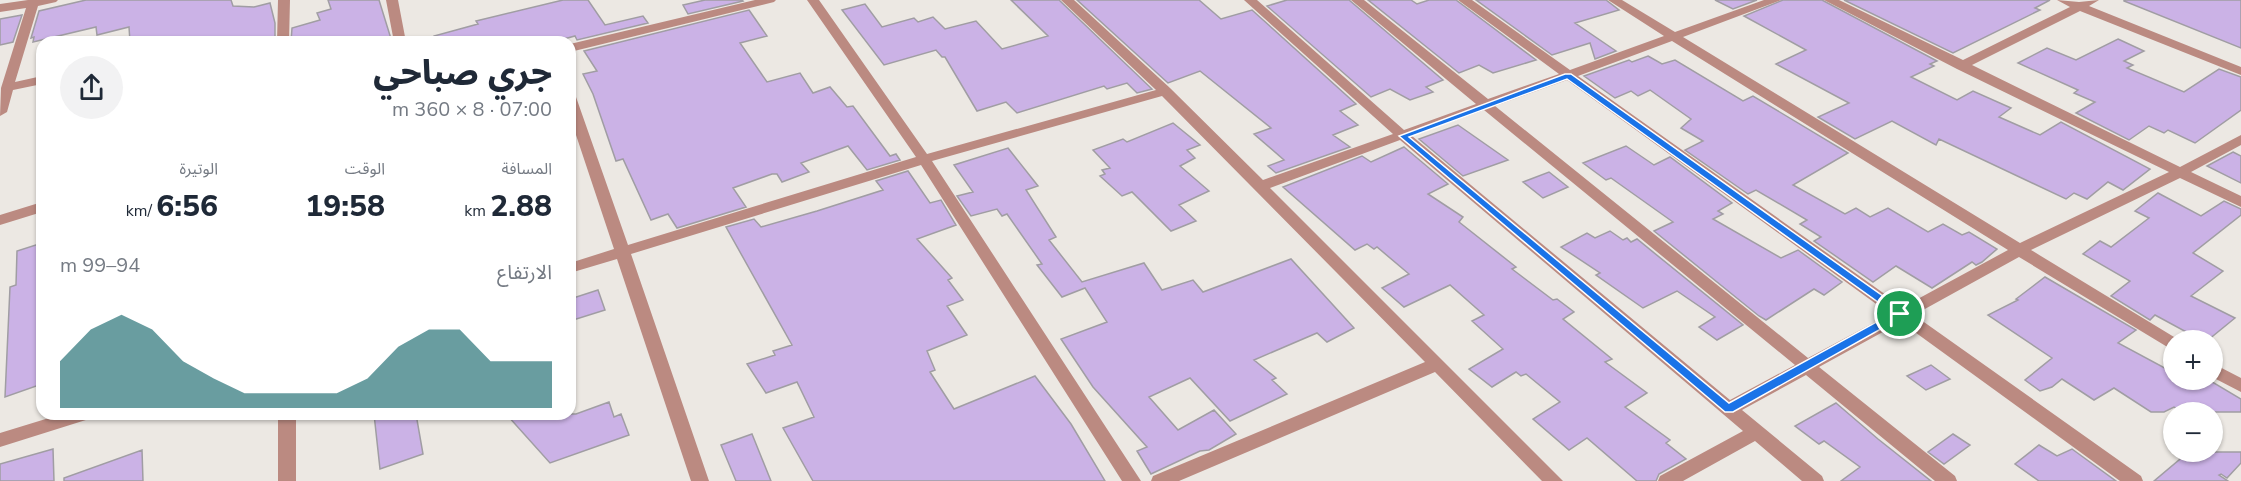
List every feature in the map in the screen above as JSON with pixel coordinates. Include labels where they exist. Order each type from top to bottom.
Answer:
[{"type":"street","points":[[0,8],[52,0]]},
{"type":"street","points":[[283,36],[284,0]]},
{"type":"street","points":[[392,0],[399,36]]},
{"type":"street","points":[[576,47],[770,0]]},
{"type":"street","points":[[813,0],[924,159],[1132,481]]},
{"type":"street","points":[[1066,0],[1165,91],[1554,481]]},
{"type":"street","points":[[1250,0],[1403,136],[1815,481]]},
{"type":"street","points":[[1357,0],[1948,481]]},
{"type":"street","points":[[1464,0],[2134,481]]},
{"type":"street","points":[[1614,0],[2163,338]]},
{"type":"street","points":[[1261,186],[1775,0]]},
{"type":"street","points":[[2064,0],[2241,71]]},
{"type":"street","points":[[1961,66],[2093,0]]},
{"type":"street","points":[[1836,1],[1961,66],[2241,202]]},
{"type":"street","points":[[0,112],[33,2]]},
{"type":"street","points":[[7,88],[36,81]]},
{"type":"street","points":[[576,266],[924,159],[1165,91]]},
{"type":"street","points":[[576,115],[700,481]]},
{"type":"street","points":[[1729,409],[2019,250],[2179,173],[2241,139]]},
{"type":"street","points":[[0,220],[36,209]]},
{"type":"street","points":[[1160,481],[1438,364]]},
{"type":"street","points":[[2223,376],[2241,387]]},
{"type":"street","points":[[0,440],[64,420]]},
{"type":"street","points":[[287,420],[287,481]]},
{"type":"street","points":[[1667,481],[1756,432]]},
{"type":"building","points":[[86,0],[231,0],[233,6],[254,7],[270,3],[275,23],[275,36],[130,36],[129,27],[97,35],[96,27],[58,36],[36,36],[36,41],[33,42],[34,37],[31,38],[39,11]]},
{"type":"building","points":[[328,0],[379,0],[390,36],[291,36],[292,28],[320,20],[317,13],[331,9]]},
{"type":"building","points":[[563,0],[588,0],[605,25],[643,16],[648,23],[577,40],[576,36],[434,36],[478,24],[476,21]]},
{"type":"building","points":[[705,0],[743,1],[688,14],[683,5]]},
{"type":"building","points":[[1011,0],[1059,0],[1152,89],[1137,93],[1127,83],[1107,89],[1104,86],[1017,113],[1006,102],[977,111],[945,57],[942,57],[936,50],[884,65],[842,10],[865,4],[882,27],[914,18],[918,22],[933,17],[945,29],[976,21],[1002,49],[1048,36]]},
{"type":"building","points":[[1077,0],[1199,0],[1221,19],[1252,10],[1356,104],[1340,111],[1358,125],[1333,135],[1350,147],[1276,173],[1268,166],[1284,160],[1254,134],[1271,128],[1200,71],[1168,83]]},
{"type":"building","points":[[1287,0],[1349,0],[1443,80],[1426,87],[1433,92],[1410,100],[1390,89],[1371,97],[1267,6]]},
{"type":"building","points":[[1368,0],[1411,0],[1417,4],[1429,0],[1456,0],[1536,60],[1493,73],[1479,65],[1459,73]]},
{"type":"building","points":[[1476,0],[1606,0],[1619,10],[1575,23],[1616,51],[1595,59],[1590,43],[1552,55]]},
{"type":"building","points":[[1715,0],[1757,0],[1733,9]]},
{"type":"building","points":[[1783,0],[1822,0],[1937,61],[1930,64],[1934,66],[1911,77],[1957,100],[1973,91],[2011,108],[1999,117],[2040,135],[2061,122],[2150,169],[2123,190],[2108,182],[2087,199],[2074,193],[2066,199],[1939,139],[1936,145],[1892,121],[1855,139],[1818,117],[1849,103],[1776,64],[1806,50],[1744,16]]},
{"type":"building","points":[[1844,0],[2050,0],[2035,8],[2040,10],[1953,53]]},
{"type":"building","points":[[2241,0],[2241,48],[2124,1]]},
{"type":"building","points":[[749,10],[767,36],[740,43],[767,82],[800,73],[813,93],[830,87],[847,107],[853,106],[890,156],[896,154],[900,160],[867,170],[848,146],[801,163],[809,172],[782,182],[777,174],[772,174],[733,188],[746,207],[677,228],[668,214],[651,220],[623,159],[616,161],[593,94],[583,74],[597,71],[584,51]]},
{"type":"building","points":[[22,15],[13,42],[0,45],[0,19]]},
{"type":"building","points":[[2118,39],[2144,51],[2124,61],[2133,65],[2127,68],[2184,92],[2219,69],[2241,77],[2241,110],[2195,143],[2168,130],[2164,133],[2149,126],[2129,140],[2076,113],[2095,102],[2074,93],[2078,90],[2018,63],[2047,48],[2076,60]]},
{"type":"building","points":[[1648,56],[1662,64],[1675,60],[1743,101],[1753,96],[1848,153],[1793,185],[1845,214],[1856,208],[1870,217],[1888,208],[1928,232],[1943,224],[1962,235],[1969,232],[1997,249],[1982,262],[1976,265],[1972,262],[1932,288],[1896,266],[1873,282],[1814,241],[1821,237],[1800,224],[1807,220],[1756,190],[1748,194],[1685,150],[1703,141],[1681,128],[1691,119],[1650,90],[1638,96],[1631,91],[1615,98],[1584,76],[1629,60],[1632,62]]},
{"type":"building","points":[[1173,123],[1200,145],[1187,150],[1195,158],[1180,166],[1209,191],[1179,205],[1196,221],[1171,231],[1132,192],[1122,196],[1100,176],[1105,174],[1102,170],[1110,168],[1093,150],[1123,139],[1127,142]]},
{"type":"building","points":[[1458,125],[1508,160],[1463,176],[1419,139]]},
{"type":"building","points":[[1626,146],[1654,165],[1670,157],[1732,203],[1718,211],[1723,214],[1713,219],[1781,258],[1798,250],[1842,282],[1824,295],[1814,289],[1766,320],[1759,316],[1654,231],[1673,222],[1611,178],[1606,180],[1583,163]]},
{"type":"building","points":[[1404,147],[1448,184],[1428,194],[1463,217],[1459,222],[1516,267],[1512,269],[1553,300],[1557,299],[1574,312],[1563,319],[1612,359],[1605,362],[1647,393],[1625,407],[1670,440],[1666,443],[1686,459],[1659,474],[1656,481],[1637,481],[1587,438],[1569,450],[1533,419],[1560,402],[1526,374],[1521,376],[1516,372],[1492,387],[1469,369],[1503,349],[1472,321],[1484,315],[1450,285],[1404,307],[1382,288],[1409,274],[1377,247],[1374,249],[1367,244],[1355,250],[1283,187],[1362,156],[1371,162]]},
{"type":"building","points":[[1008,148],[1038,186],[1026,190],[1056,237],[1049,240],[1082,282],[1144,263],[1162,290],[1193,280],[1203,292],[1291,259],[1354,328],[1327,342],[1317,333],[1254,360],[1276,378],[1272,380],[1287,394],[1230,421],[1190,378],[1149,397],[1178,430],[1214,410],[1236,434],[1209,450],[1200,451],[1151,474],[1137,451],[1147,447],[1093,387],[1061,339],[1107,322],[1085,288],[1062,297],[1037,265],[1042,264],[1007,214],[1002,216],[997,209],[971,216],[957,196],[973,192],[954,165]]},
{"type":"building","points":[[2233,152],[2241,156],[2241,183],[2207,166]]},
{"type":"building","points":[[908,171],[930,203],[941,200],[956,225],[917,239],[952,278],[948,280],[963,300],[947,306],[967,335],[927,351],[935,370],[930,372],[954,409],[1035,376],[1071,424],[1105,481],[813,481],[783,428],[814,417],[797,382],[766,393],[747,364],[775,355],[773,351],[792,345],[726,227],[754,219],[761,227],[817,211],[883,190],[876,181]]},
{"type":"building","points":[[1549,172],[1568,187],[1543,198],[1523,182]]},
{"type":"building","points":[[2158,193],[2201,216],[2224,201],[2241,209],[2241,215],[2193,253],[2223,271],[2191,296],[2235,318],[2220,330],[2183,330],[2155,315],[2150,320],[2111,296],[2130,281],[2083,254],[2100,241],[2111,247],[2149,218],[2135,211]]},
{"type":"building","points":[[1610,231],[1623,240],[1627,238],[1631,242],[1637,239],[1743,325],[1717,340],[1699,327],[1715,317],[1677,291],[1643,308],[1596,275],[1600,273],[1561,247],[1587,233],[1595,238]]},
{"type":"building","points":[[36,245],[36,386],[5,397],[10,287],[16,285],[17,251]]},
{"type":"building","points":[[2045,277],[2136,330],[2118,343],[2163,367],[2163,390],[2223,388],[2241,399],[2241,412],[2223,412],[2223,402],[2163,402],[2163,412],[2151,412],[2114,388],[2094,400],[2062,379],[2052,387],[2040,391],[2025,380],[2052,358],[1988,315],[2018,300],[2016,299]]},
{"type":"building","points":[[598,290],[605,310],[576,319],[576,297]]},
{"type":"building","points":[[1931,365],[1950,379],[1926,390],[1907,376]]},
{"type":"building","points":[[609,402],[614,417],[621,414],[629,435],[550,463],[511,420],[576,420],[576,414]]},
{"type":"building","points":[[1836,403],[1931,481],[1841,481],[1860,467],[1824,441],[1819,444],[1795,426]]},
{"type":"building","points":[[375,420],[417,420],[423,454],[380,469]]},
{"type":"building","points":[[752,434],[771,481],[736,481],[721,445]]},
{"type":"building","points":[[1953,434],[1970,445],[1944,464],[1928,452]]},
{"type":"building","points":[[2039,445],[2057,456],[2072,449],[2116,481],[2039,481],[2015,464]]},
{"type":"building","points":[[53,449],[54,481],[0,481],[0,464]]},
{"type":"building","points":[[142,450],[143,481],[64,481],[64,478]]},
{"type":"building","points":[[2223,452],[2241,452],[2241,463],[2227,478],[2219,475],[2228,481],[2154,481],[2177,462],[2223,462]]},
{"type":"route","points":[[1568,76],[1900,314],[1729,409],[1403,136],[1568,76]]}]
